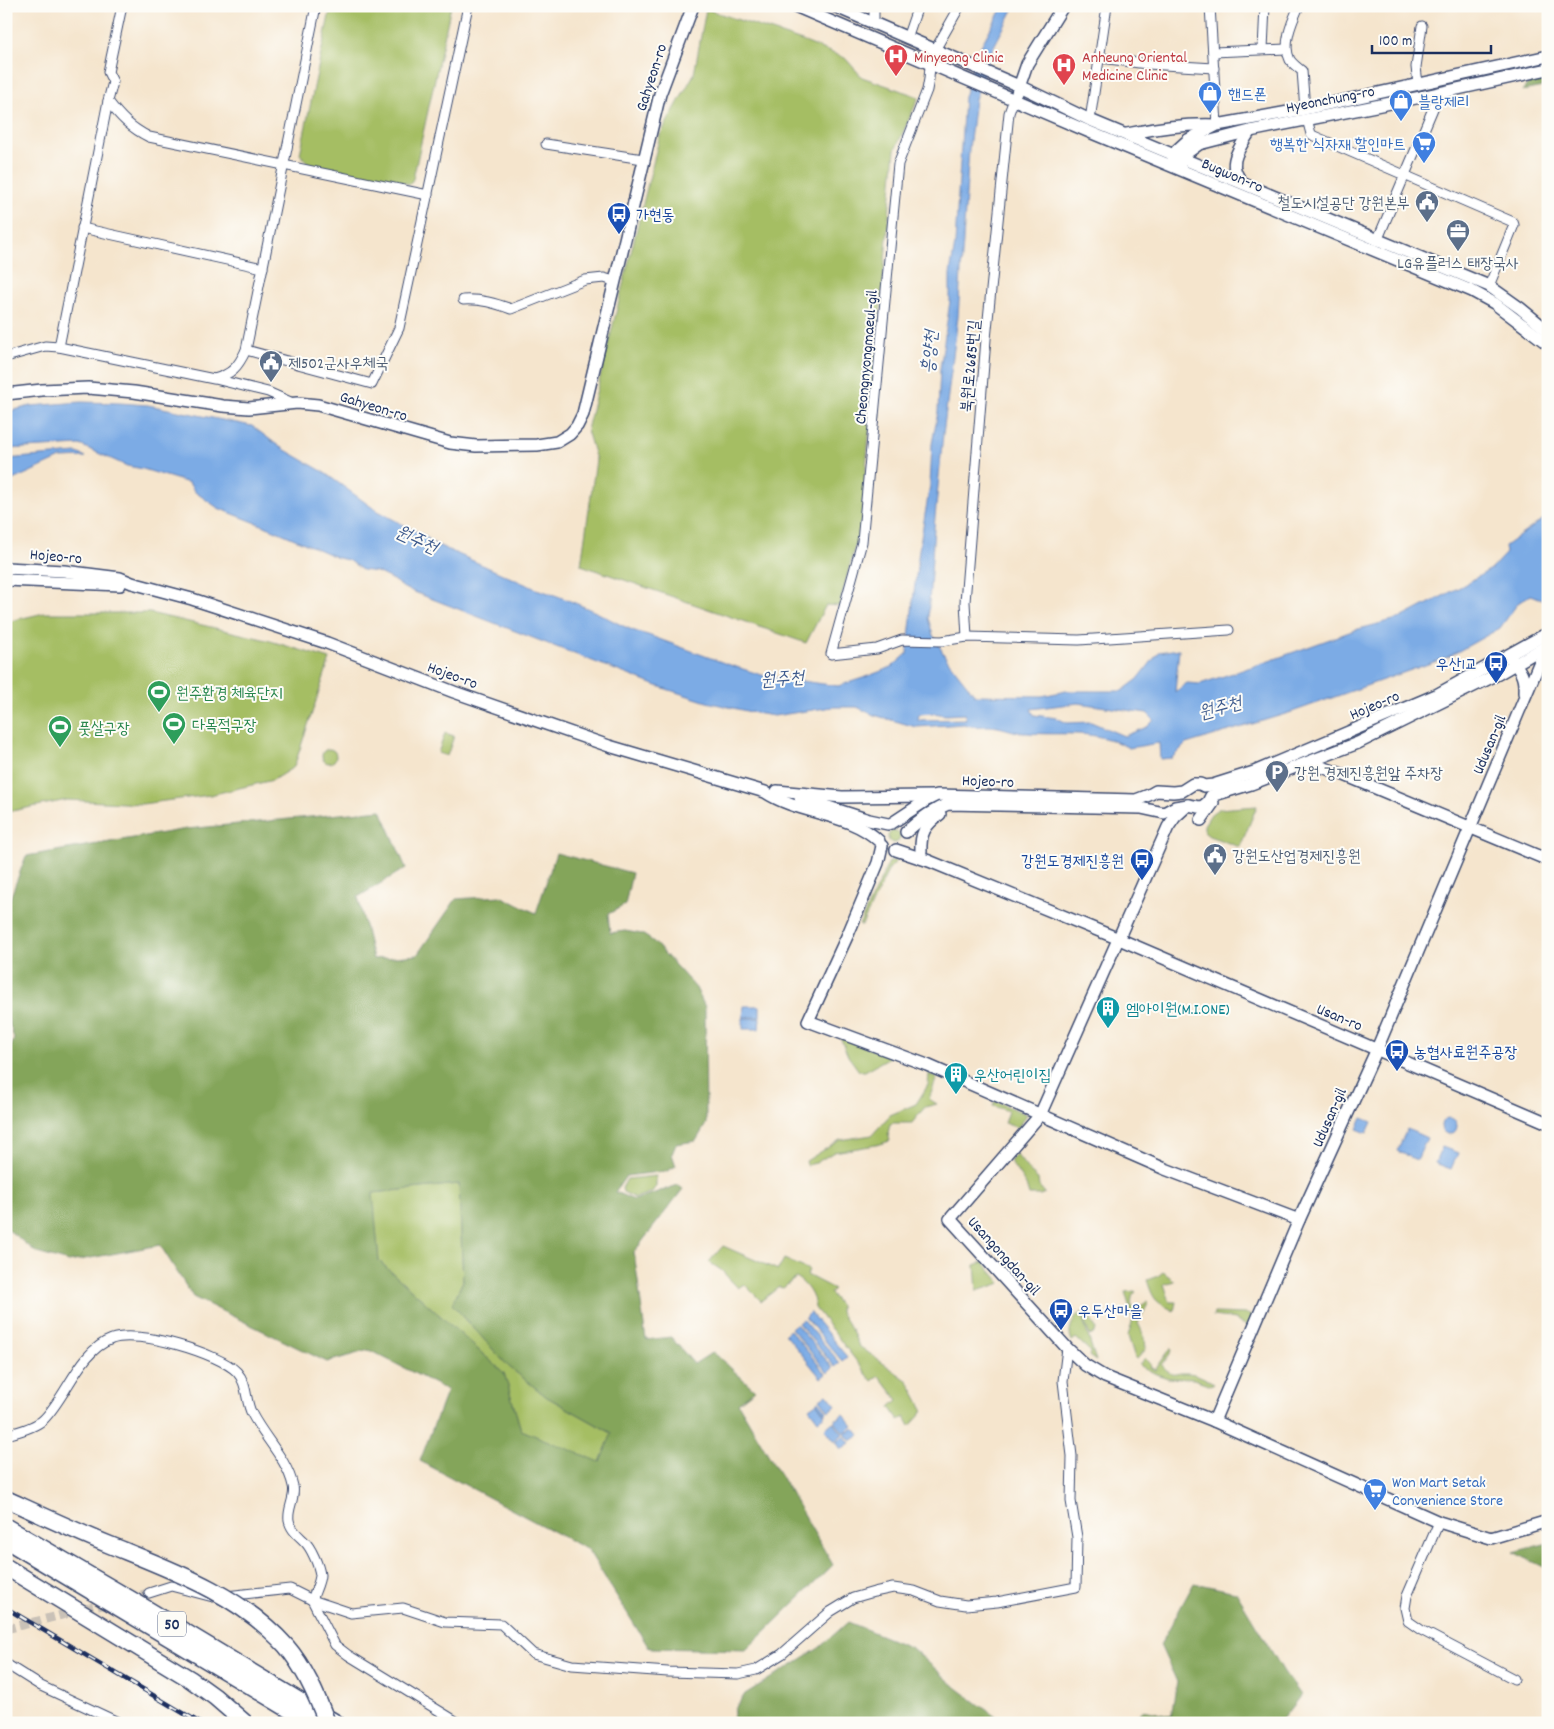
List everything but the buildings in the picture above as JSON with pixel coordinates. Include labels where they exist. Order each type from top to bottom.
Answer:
[{"type":"highway","points":[[6,1499],[90,1537],[208,1586],[251,1614],[267,1627],[287,1648],[302,1669],[327,1723]]},
{"type":"highway","name":"50","points":[[6,1527],[336,1723]]},
{"type":"highway","name":"50","points":[[6,1540],[312,1723]]},
{"type":"highway","points":[[6,1567],[190,1678],[245,1723]]},
{"type":"street","points":[[59,347],[113,82],[108,72],[122,6]]},
{"type":"street","points":[[214,379],[225,376],[234,370],[246,350],[316,6]]},
{"type":"street","points":[[246,350],[372,384],[399,328],[468,6]]},
{"type":"street","points":[[795,6],[930,65]]},
{"type":"street","points":[[834,6],[935,50],[960,6]]},
{"type":"street","points":[[874,6],[874,25]]},
{"type":"street","points":[[907,38],[918,6]]},
{"type":"street","points":[[1011,98],[1027,64],[1062,6]]},
{"type":"street","points":[[1090,120],[1107,6]]},
{"type":"street","points":[[1126,134],[1193,124],[1217,125],[1210,6]]},
{"type":"street","points":[[1263,49],[1265,6]]},
{"type":"street","points":[[1299,6],[1292,22],[1286,48],[1291,62],[1302,71],[1306,114],[1311,134],[1513,222],[1514,225],[1489,286]]},
{"type":"street","name":"Gahyeon-ro","points":[[6,394],[88,388],[134,392],[223,406],[249,408],[293,404],[318,405],[450,443],[476,446],[537,445],[557,442],[570,434],[577,426],[583,414],[660,94],[692,8]]},
{"type":"street","points":[[1421,96],[1416,67],[1422,26]]},
{"type":"street","points":[[1213,52],[1286,48]]},
{"type":"street","name":"Bugwon-ro","points":[[935,50],[1090,120],[1126,134],[1176,161],[1472,291],[1494,303],[1548,344]]},
{"type":"street","name":"Hyeonchung-ro","points":[[1176,161],[1199,144],[1418,84],[1548,56]]},
{"type":"street","points":[[1100,58],[1147,64],[1214,68]]},
{"type":"street","name":"Bugwon-ro","points":[[930,65],[1176,161],[1244,184],[1377,241],[1489,286],[1548,331]]},
{"type":"street","name":"Cheongnyongmaeul-gil","points":[[930,65],[930,79],[927,90],[898,164],[862,542],[831,654],[877,649],[902,640],[942,641],[967,637]]},
{"type":"street","name":"Hyeonchung-ro","points":[[1176,161],[1188,140],[1217,125],[1306,114],[1421,96],[1548,69]]},
{"type":"street","points":[[1377,241],[1440,92]]},
{"type":"street","name":"북원로2685번길","points":[[967,637],[965,602],[986,338],[1011,98]]},
{"type":"street","points":[[108,101],[133,129],[149,137],[428,196]]},
{"type":"street","points":[[1244,184],[1235,175],[1234,168],[1237,153],[1250,131]]},
{"type":"street","points":[[546,144],[643,159]]},
{"type":"street","points":[[82,228],[263,268]]},
{"type":"street","points":[[463,300],[486,301],[511,308],[585,280],[604,278],[614,281]]},
{"type":"street","points":[[6,357],[46,346],[59,347],[268,392],[293,404]]},
{"type":"street","name":"Hojeo-ro","points":[[6,568],[120,585],[132,583],[192,599],[327,643],[454,692],[609,746],[764,792]]},
{"type":"street","points":[[6,580],[64,577]]},
{"type":"street","points":[[967,637],[1079,640],[1229,630]]},
{"type":"street","name":"Hojeo-ro","points":[[978,805],[1148,809],[1164,813],[1175,807],[1188,805],[1199,807],[1207,796],[1224,782],[1254,772],[1436,694],[1548,633]]},
{"type":"street","name":"Hojeo-ro","points":[[1207,796],[1251,784],[1343,750],[1498,674],[1547,646]]},
{"type":"street","name":"Udusan-gil","points":[[1214,1421],[1299,1220],[1377,1049],[1547,646]]},
{"type":"street","points":[[1508,654],[1522,673],[1524,682],[1523,700]]},
{"type":"street","points":[[1498,674],[1517,678],[1523,700]]},
{"type":"street","points":[[1321,744],[1325,757]]},
{"type":"street","points":[[1342,774],[1336,768],[1336,762],[1343,750]]},
{"type":"street","points":[[1305,764],[1316,765],[1342,774],[1548,860]]},
{"type":"street","name":"Hojeo-ro","points":[[890,823],[927,800],[937,796],[1136,800],[1149,796],[1158,790],[1182,791],[1193,784],[1200,784],[1207,796]]},
{"type":"street","points":[[777,791],[870,820],[901,825],[906,834],[925,856]]},
{"type":"street","points":[[764,792],[777,791],[842,797],[937,796]]},
{"type":"street","points":[[1207,796],[1201,820],[1210,806],[1225,791]]},
{"type":"street","name":"Usan-ro","points":[[764,792],[777,800],[855,825],[868,832],[887,847],[925,856],[1548,1123]]},
{"type":"street","points":[[1148,809],[1146,802],[1149,796]]},
{"type":"street","points":[[887,847],[904,845],[906,834],[936,808],[948,804],[978,805]]},
{"type":"street","points":[[925,856],[921,841],[930,821],[940,813],[955,808],[978,805]]},
{"type":"street","name":"Usangongdan-gil","points":[[1188,805],[1175,816],[1168,827],[1040,1115],[950,1219],[1066,1348],[1085,1365],[1105,1376],[1214,1421],[1439,1522],[1491,1538],[1548,1521]]},
{"type":"street","points":[[1164,813],[1168,821],[1168,827]]},
{"type":"street","points":[[887,847],[879,837],[881,829],[890,823]]},
{"type":"street","points":[[887,847],[878,862],[850,932],[808,1021],[927,1064],[1165,1169],[1299,1220]]},
{"type":"street","points":[[6,1435],[43,1420],[81,1366],[98,1346],[113,1338],[137,1337],[160,1340],[192,1349],[229,1366],[243,1380],[251,1413],[286,1466],[294,1488],[289,1520],[295,1534],[306,1542],[314,1556],[320,1575],[312,1600],[335,1645],[348,1655],[459,1723]]},
{"type":"street","points":[[149,1593],[171,1586],[215,1597],[290,1589],[312,1600],[351,1614],[403,1608],[445,1622],[502,1624],[533,1654],[572,1665],[668,1672],[738,1674],[756,1670],[782,1654],[830,1612],[853,1598],[874,1592],[893,1588],[914,1591],[940,1601],[966,1605],[997,1602],[1076,1587],[1077,1537],[1071,1501],[1072,1456],[1063,1381],[1066,1348]]},
{"type":"street","points":[[1439,1522],[1407,1596],[1405,1608],[1408,1621],[1421,1630],[1514,1679]]},
{"type":"street","points":[[6,1664],[41,1686],[120,1723]]},
{"type":"green space","points":[[331,6],[451,6],[413,179],[410,184],[309,164],[300,154]]},
{"type":"green space","points":[[706,9],[802,41],[845,58],[862,77],[919,97],[895,150],[861,523],[839,606],[826,605],[806,643],[581,565],[596,460],[587,430],[660,135],[694,74]]},
{"type":"green space","points":[[1548,78],[1548,86],[1522,91],[1529,82]]},
{"type":"green space","name":"원주환경 체육단지","points":[[44,613],[150,613],[267,640],[330,659],[294,767],[273,780],[210,795],[142,804],[67,800],[12,811],[6,798],[6,622]]},
{"type":"green space","points":[[445,733],[454,736],[447,756],[438,753]]},
{"type":"green space","points":[[329,749],[334,751],[336,756],[334,761],[329,763],[324,761],[322,756],[324,751]]},
{"type":"green space","points":[[1257,806],[1240,847],[1209,836],[1204,832],[1204,825],[1211,814],[1218,809]]},
{"type":"green space","points":[[381,810],[406,868],[358,897],[373,959],[417,955],[456,899],[500,896],[536,913],[556,853],[632,873],[625,905],[608,914],[610,933],[625,931],[642,934],[654,942],[696,988],[705,1007],[706,1124],[696,1141],[676,1144],[672,1154],[676,1166],[667,1171],[626,1176],[615,1192],[634,1200],[678,1185],[683,1189],[634,1252],[646,1340],[671,1337],[694,1364],[713,1352],[755,1390],[738,1403],[833,1565],[746,1650],[649,1648],[588,1550],[420,1461],[447,1390],[369,1350],[327,1362],[193,1297],[160,1245],[69,1262],[37,1253],[6,1228],[6,1059],[14,1039],[6,1013],[6,909],[26,856],[187,829]],"holes":[[[459,1184],[463,1281],[452,1304],[508,1366],[547,1397],[612,1433],[600,1462],[521,1430],[504,1373],[379,1261],[373,1193]]]},
{"type":"green space","points":[[892,831],[896,831],[900,837],[896,843],[892,843],[888,839],[888,835]]},
{"type":"green space","points":[[897,861],[889,869],[862,925],[859,925],[889,862]]},
{"type":"green space","points":[[840,1037],[890,1057],[865,1071],[859,1071],[848,1056]]},
{"type":"green space","points":[[929,1074],[937,1077],[929,1099],[937,1104],[925,1107],[912,1123],[890,1124],[888,1133],[890,1141],[834,1152],[816,1163],[807,1165],[806,1161],[840,1140],[872,1135],[890,1115],[916,1104],[928,1085]]},
{"type":"green space","points":[[995,1101],[1026,1114],[1018,1128],[1004,1123],[1008,1111],[993,1106]]},
{"type":"green space","points":[[1016,1154],[1038,1179],[1039,1186],[1045,1193],[1029,1195],[1026,1185],[1010,1161]]},
{"type":"green space","points":[[656,1176],[656,1186],[652,1192],[635,1198],[623,1192],[622,1188],[627,1179]]},
{"type":"green space","points":[[459,1184],[463,1281],[452,1304],[508,1366],[547,1397],[613,1434],[600,1463],[521,1430],[504,1373],[379,1261],[372,1193]]},
{"type":"green space","points":[[723,1246],[778,1270],[784,1259],[809,1270],[807,1275],[834,1289],[830,1293],[840,1306],[840,1312],[859,1346],[908,1381],[923,1409],[921,1414],[910,1426],[905,1417],[899,1420],[890,1407],[898,1400],[879,1376],[872,1381],[815,1308],[812,1295],[800,1280],[796,1278],[783,1288],[779,1287],[761,1301],[744,1284],[738,1288],[721,1270],[709,1262]]},
{"type":"green space","points":[[983,1262],[1001,1283],[977,1291],[975,1265]]},
{"type":"green space","points":[[1163,1272],[1174,1280],[1164,1284],[1170,1302],[1176,1302],[1174,1311],[1156,1300],[1147,1280]]},
{"type":"green space","points":[[1135,1291],[1132,1307],[1138,1308],[1149,1302],[1138,1323],[1145,1338],[1146,1349],[1137,1359],[1128,1336],[1133,1319],[1125,1292]]},
{"type":"green space","points":[[1086,1312],[1096,1328],[1095,1333],[1090,1336],[1081,1313]]},
{"type":"green space","points":[[1214,1313],[1247,1314],[1252,1316],[1248,1326],[1238,1322],[1236,1319],[1213,1316]]},
{"type":"green space","points":[[1078,1314],[1083,1320],[1096,1361],[1089,1356],[1091,1352],[1076,1338],[1072,1341],[1070,1330]]},
{"type":"green space","points":[[1171,1348],[1172,1351],[1162,1365],[1171,1374],[1190,1373],[1214,1383],[1211,1385],[1194,1379],[1168,1378],[1139,1365],[1145,1358],[1151,1364],[1150,1367],[1155,1370]]},
{"type":"green space","points":[[1548,1543],[1548,1569],[1513,1552]]},
{"type":"green space","points":[[1194,1583],[1236,1592],[1284,1672],[1301,1695],[1279,1723],[1128,1723],[1144,1710],[1171,1716],[1177,1682],[1160,1645]]},
{"type":"green space","points":[[848,1622],[912,1648],[957,1688],[1004,1723],[732,1723],[735,1709],[745,1694],[819,1648]]},
{"type":"water","name":"원주천","points":[[1003,6],[1015,6],[991,52],[975,99],[969,149],[958,317],[943,434],[928,618],[933,635],[946,658],[975,695],[1042,696],[1066,691],[1122,691],[1138,679],[1159,652],[1179,649],[1175,692],[1187,683],[1200,684],[1355,630],[1401,618],[1491,569],[1506,553],[1505,546],[1548,516],[1548,583],[1544,586],[1548,588],[1548,601],[1530,595],[1518,603],[1500,628],[1448,657],[1292,712],[1186,744],[1172,758],[1160,759],[1159,743],[1129,748],[1091,735],[1024,733],[994,726],[964,724],[916,727],[874,715],[857,707],[832,707],[774,716],[707,702],[657,686],[404,588],[377,572],[362,570],[348,560],[338,558],[218,508],[195,492],[189,483],[127,466],[80,445],[6,449],[6,412],[31,406],[81,402],[148,405],[252,426],[280,447],[322,471],[377,511],[425,536],[433,543],[536,589],[583,606],[635,631],[765,676],[838,686],[892,667],[907,654],[919,550],[930,485],[932,444],[938,411],[940,369],[950,301],[950,274],[955,244],[964,97],[977,53]],"holes":[[[1078,703],[1147,713],[1154,720],[1147,727],[1124,736],[1091,722],[1067,723],[1057,718],[1034,715],[1031,709]],[[933,713],[946,715],[965,714],[966,719],[918,720],[919,714]]]},
{"type":"water","points":[[77,453],[86,457],[61,458],[6,483],[6,459]]},
{"type":"water","points":[[744,1006],[760,1006],[760,1017],[743,1017]]},
{"type":"water","points":[[743,1018],[760,1018],[759,1029],[743,1029]]},
{"type":"water","points":[[1362,1118],[1372,1122],[1367,1133],[1357,1129]]},
{"type":"water","points":[[1446,1118],[1452,1118],[1457,1123],[1455,1132],[1446,1134],[1441,1129],[1441,1123]]},
{"type":"water","points":[[1407,1129],[1427,1138],[1417,1160],[1397,1151]]},
{"type":"water","points":[[1442,1147],[1458,1153],[1451,1169],[1435,1163]]},
{"type":"water","points":[[810,1312],[847,1357],[842,1361],[805,1317]]},
{"type":"water","points":[[803,1319],[840,1363],[835,1367],[798,1323]]},
{"type":"water","points":[[796,1324],[833,1368],[828,1373],[791,1328]]},
{"type":"water","points":[[790,1330],[826,1374],[821,1378],[785,1334]]},
{"type":"water","points":[[827,1394],[836,1405],[829,1411],[820,1399]]},
{"type":"water","points":[[819,1401],[827,1411],[825,1413],[817,1403],[825,1415],[818,1420],[809,1408]]},
{"type":"water","points":[[843,1414],[853,1426],[844,1433],[834,1421]]},
{"type":"water","points":[[833,1422],[843,1434],[835,1441],[825,1429]]},
{"type":"water","points":[[854,1428],[860,1435],[851,1441],[845,1434]]},
{"type":"water","points":[[844,1436],[850,1443],[841,1449],[836,1442]]},
{"type":"tunnel","points":[[128,1598],[149,1593]]},
{"type":"tunnel","points":[[6,1629],[110,1603]]},
{"type":"railway","points":[[6,1608],[200,1723]]},
{"type":"place","name":"Minyeong Clinic","points":[[896,77]]},
{"type":"place","name":"Anheung Oriental Medicine Clinic","points":[[1064,86]]},
{"type":"place","name":"핸드폰","points":[[1210,114]]},
{"type":"place","name":"블랑제리","points":[[1401,122]]},
{"type":"place","name":"행복한 식자재 할인마트","points":[[1424,164]]},
{"type":"place","name":"철도시설공단 강원본부","points":[[1427,223]]},
{"type":"place","name":"가현동","points":[[619,235]]},
{"type":"place","name":"LG유플러스 태장국사","points":[[1458,252]]},
{"type":"place","name":"제502군사우체국","points":[[271,383]]},
{"type":"place","name":"우산1교","points":[[1496,684]]},
{"type":"place","name":"원주환경 체육단지","points":[[159,713]]},
{"type":"place","name":"다목적구장","points":[[174,745]]},
{"type":"place","name":"풋살구장","points":[[60,748]]},
{"type":"place","name":"강원 경제진흥원앞 주차장","points":[[1277,793]]},
{"type":"place","name":"강원도산업경제진흥원","points":[[1215,876]]},
{"type":"place","name":"강원도경제진흥원","points":[[1142,881]]},
{"type":"place","name":"엠아이원(M.I.ONE)","points":[[1108,1029]]},
{"type":"place","name":"농협사료원주공장","points":[[1397,1072]]},
{"type":"place","name":"우산어린이집","points":[[956,1095]]},
{"type":"place","name":"우두산마을","points":[[1061,1331]]},
{"type":"place","name":"Won Mart Setak Convenience Store","points":[[1375,1511]]},
{"type":"water label","name":"흥양천","points":[[929,352]]}]
